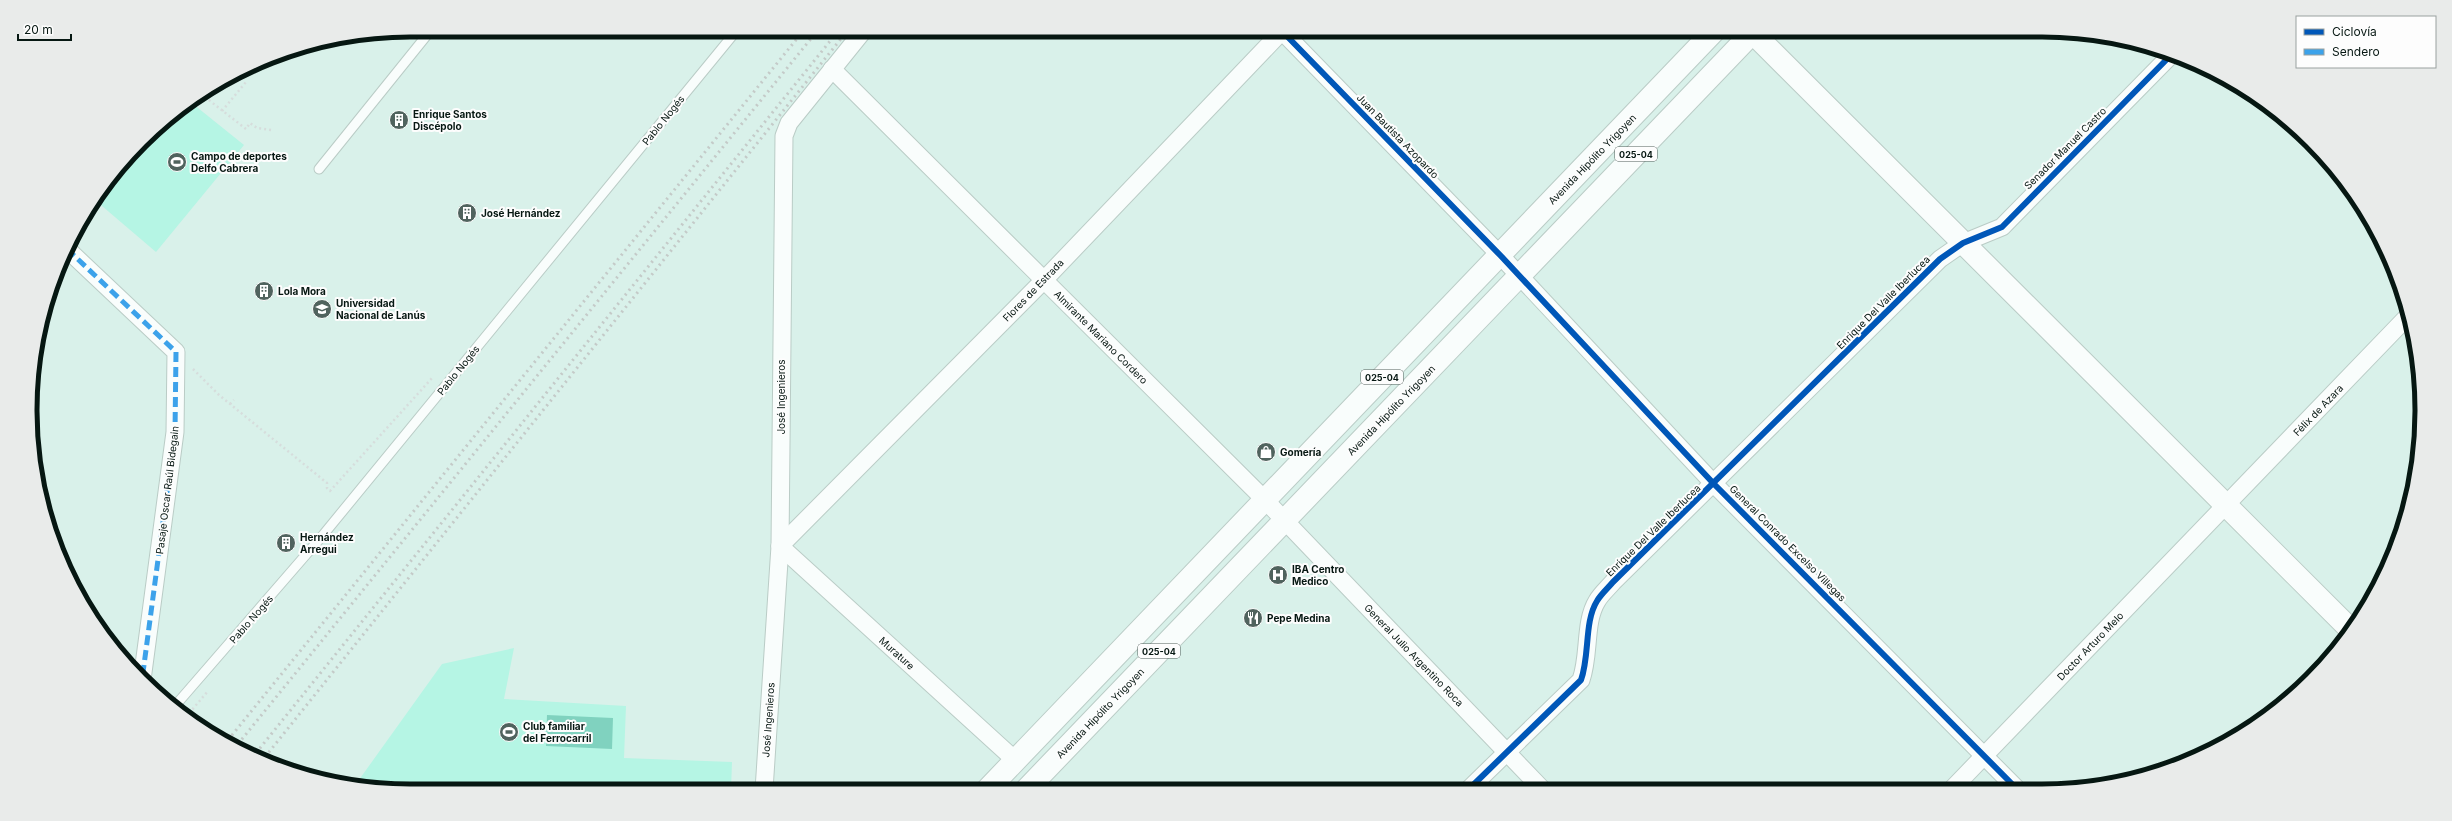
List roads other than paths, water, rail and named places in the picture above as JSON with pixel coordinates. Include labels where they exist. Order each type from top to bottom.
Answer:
[{"type":"main road","name":"Avenida Hipólito Yrigoyen","points":[[992,784],[1708,37]]},
{"type":"main road","name":"Avenida Hipólito Yrigoyen","points":[[1038,784],[1284,520],[1520,276],[1746,37]]},
{"type":"main road","points":[[1758,37],[1963,243],[2227,504],[2347,626]]},
{"type":"street","name":"José Ingenieros","points":[[764,784],[780,546],[784,136],[789,123],[858,37]]},
{"type":"street","name":"Flores de Estrada","points":[[780,546],[1044,280],[1275,37]]},
{"type":"street","name":"Juan Bautista Azopardo","points":[[1289,37],[1500,255]]},
{"type":"street","name":"Senador Manuel Castro","points":[[1963,243],[2002,227],[2167,59]]},
{"type":"street","name":"Almirante Mariano Cordero","points":[[832,69],[1284,520]]},
{"type":"street","name":"Enrique Del Valle Iberlucea","points":[[1474,784],[1581,680],[1585,668],[1590,616],[1597,601],[1613,582],[1714,484],[1940,259],[1963,243]]},
{"type":"street","name":"Pasaje Oscar Raúl Bidegain","points":[[72,254],[176,352],[175,432],[143,672]]},
{"type":"street","name":"General Conrado Excelso Villegas","points":[[1500,255],[1714,484],[2012,784]]},
{"type":"street","name":"Félix de Azara","points":[[2227,504],[2404,321]]},
{"type":"street","name":"Doctor Arturo Melo","points":[[1956,784],[2227,504]]},
{"type":"street","name":"General Julio Argentino Roca","points":[[1284,520],[1537,784]]},
{"type":"street","name":"Murature","points":[[780,546],[1015,760]]},
{"type":"lane","points":[[319,169],[425,37]]},
{"type":"lane","name":"Pablo Nogés","points":[[178,703],[324,535],[731,37]]},
{"type":"railway","points":[[230,737],[798,37]]},
{"type":"railway","points":[[240,742],[812,37]]},
{"type":"railway","points":[[258,751],[833,37]]},
{"type":"railway","points":[[266,755],[842,37]]},
{"type":"place","name":"Enrique Santos Discépolo","points":[[399,120]]},
{"type":"place","name":"Campo de deportes Delfo Cabrera","points":[[177,162]]},
{"type":"place","name":"José Hernández","points":[[467,213]]},
{"type":"place","name":"Lola Mora","points":[[264,291]]},
{"type":"place","name":"Universidad Nacional de Lanús","points":[[322,309]]},
{"type":"place","name":"Gomería","points":[[1266,452]]},
{"type":"place","name":"Hernández Arregui","points":[[286,543]]},
{"type":"place","name":"IBA Centro Medico","points":[[1278,575]]},
{"type":"place","name":"Pepe Medina","points":[[1253,618]]},
{"type":"place","name":"Club familiar del Ferrocarril","points":[[509,732]]}]
